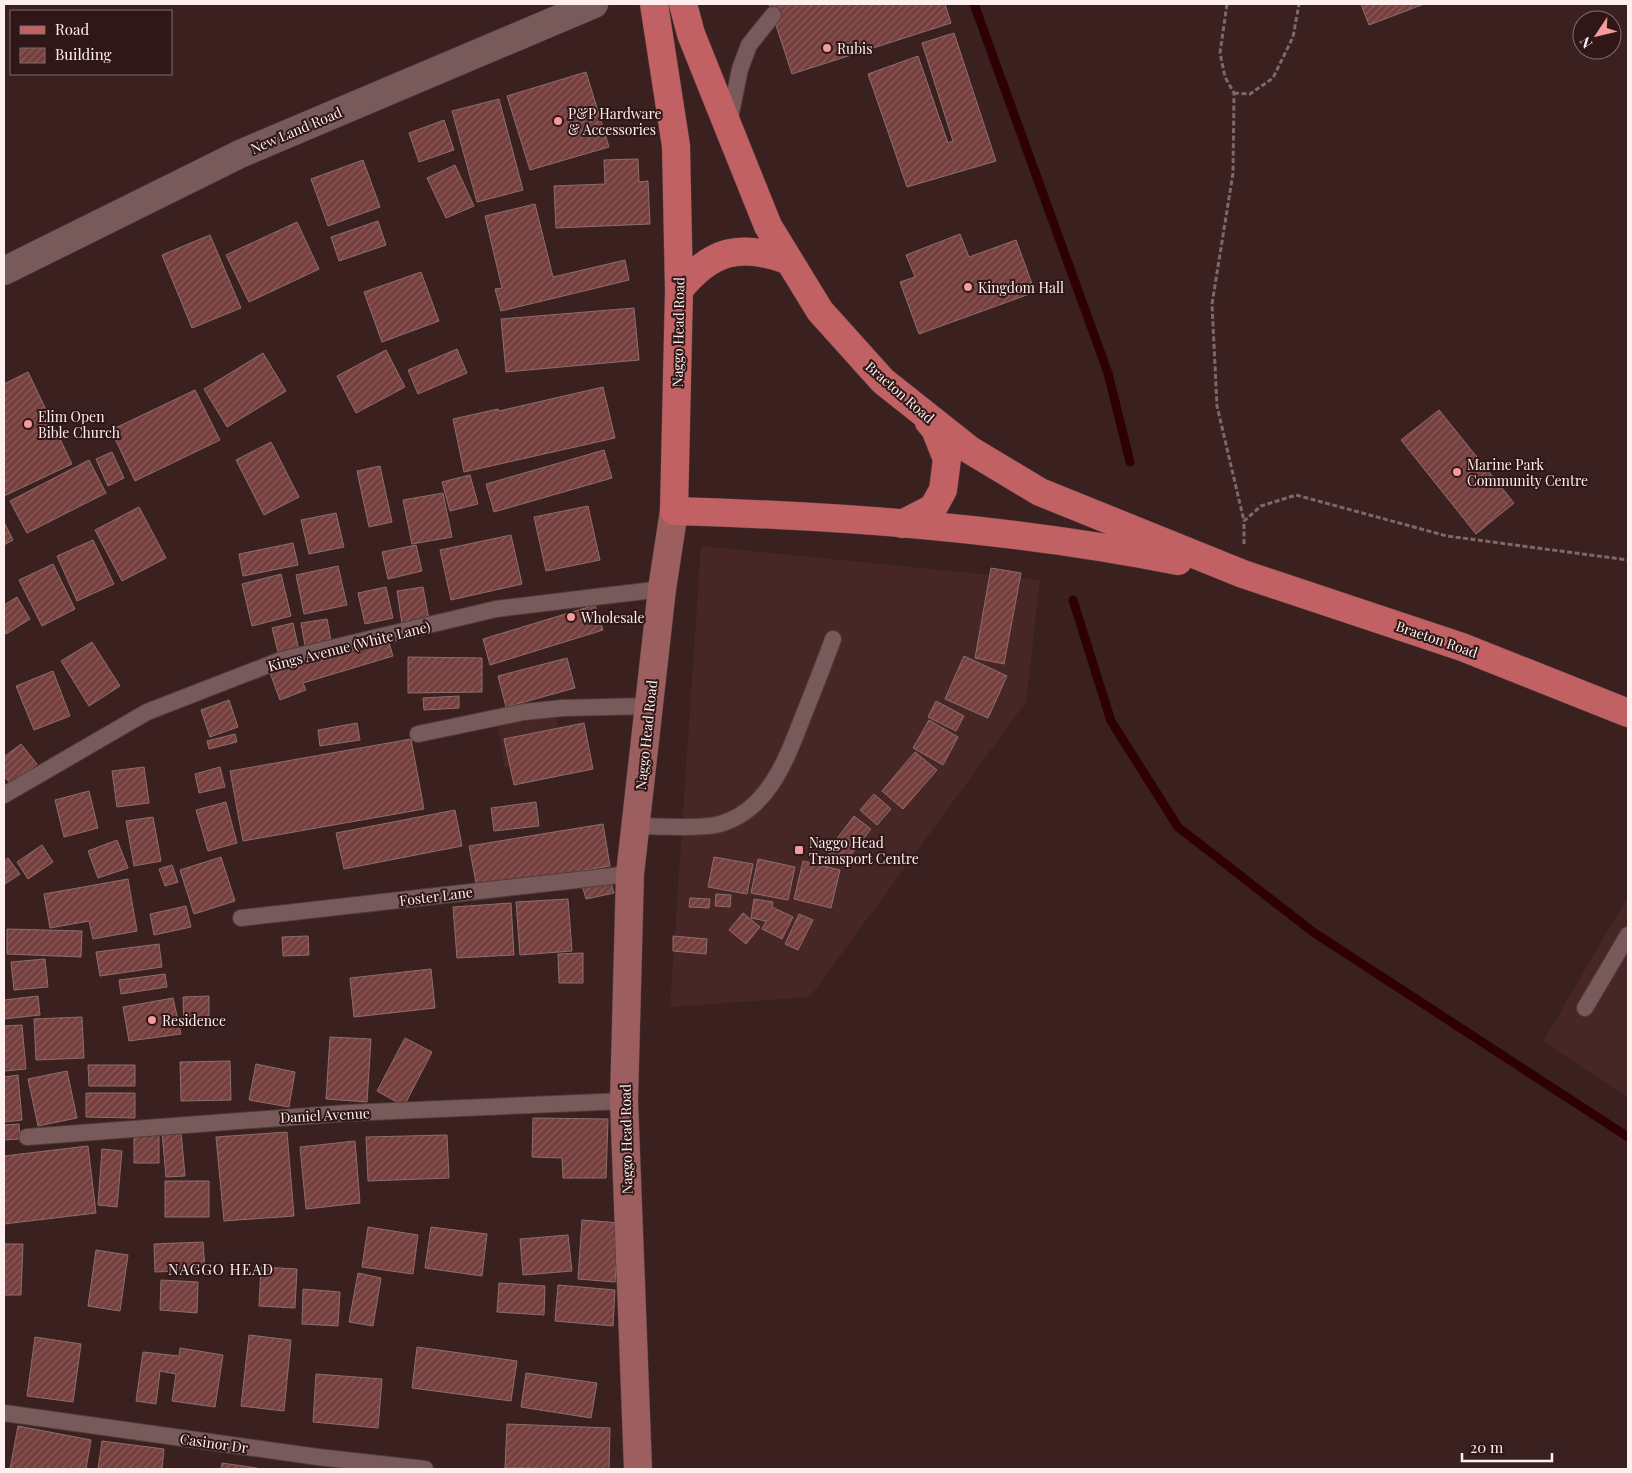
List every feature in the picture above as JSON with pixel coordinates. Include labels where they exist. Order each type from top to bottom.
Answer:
[{"type":"main road","name":"Naggo Head Road","points":[[638,1469],[624,1101],[630,874],[662,589],[674,511],[680,290],[676,146],[654,4]]},
{"type":"main road","name":"Braeton Road","points":[[683,4],[691,34],[768,226],[787,260],[820,310],[883,381],[970,450],[1040,492],[1243,574],[1462,647],[1628,713]]},
{"type":"main road","points":[[680,290],[695,270],[711,261],[735,252],[765,252],[787,260]]},
{"type":"main road","points":[[902,524],[933,508],[943,490],[947,459],[935,429],[917,407]]},
{"type":"main road","name":"Braeton Road","points":[[674,511],[749,513],[902,524],[1074,542],[1243,574]]},
{"type":"street","name":"New Land Road","points":[[4,272],[240,154],[594,4]]},
{"type":"lane","points":[[728,125],[740,69],[749,44],[773,15]]},
{"type":"lane","name":"Kings Avenue (White Lane)","points":[[4,795],[147,712],[281,660],[496,610],[662,589]]},
{"type":"lane","points":[[635,826],[715,826],[739,816],[756,803],[774,782],[789,751],[833,639]]},
{"type":"lane","points":[[418,734],[524,712],[563,708],[649,706]]},
{"type":"lane","name":"Foster Lane","points":[[242,918],[630,874]]},
{"type":"lane","points":[[1585,1008],[1628,935]]},
{"type":"lane","name":"Daniel Avenue","points":[[27,1136],[346,1114],[624,1101]]},
{"type":"lane","name":"Casinor Dr","points":[[4,1413],[318,1457],[426,1469]]},
{"type":"path","points":[[1227,4],[1220,53],[1225,77],[1234,94],[1232,173],[1212,304],[1216,406],[1244,521],[1243,574]]},
{"type":"path","points":[[1234,94],[1250,94],[1273,78],[1293,36],[1299,4]]},
{"type":"path","points":[[1244,521],[1262,506],[1296,495],[1446,536],[1628,560]]},
{"type":"shaded area","name":"Naggo Head Transport Centre","points":[[701,546],[1040,580],[1026,702],[810,997],[670,1007]]},
{"type":"shaded area","points":[[556,717],[560,735],[578,760],[504,767],[498,725]]},
{"type":"shaded area","points":[[1628,897],[1628,1098],[1543,1041]]},
{"type":"building","name":"Rubis","points":[[769,4],[945,4],[951,23],[792,74]]},
{"type":"building","points":[[1361,4],[1424,4],[1369,25]]},
{"type":"building","points":[[954,33],[996,161],[907,187],[868,74],[918,56],[948,143],[953,141],[922,43]]},
{"type":"building","name":"P&P Hardware & Accessories","points":[[586,72],[609,147],[530,170],[507,96]]},
{"type":"building","points":[[499,99],[523,190],[477,202],[452,111]]},
{"type":"building","points":[[444,120],[454,150],[419,162],[409,133]]},
{"type":"building","points":[[638,159],[639,182],[648,181],[650,224],[556,228],[554,186],[605,184],[604,160]]},
{"type":"building","points":[[363,160],[380,207],[328,226],[311,179]]},
{"type":"building","points":[[455,165],[474,206],[446,218],[427,178]]},
{"type":"building","points":[[535,204],[553,277],[625,260],[629,280],[501,311],[495,289],[502,288],[485,216]]},
{"type":"building","points":[[378,221],[386,245],[339,261],[331,237]]},
{"type":"building","points":[[297,222],[319,269],[249,302],[226,255]]},
{"type":"building","name":"Kingdom Hall","points":[[960,234],[969,257],[1016,240],[1035,292],[919,334],[900,282],[915,277],[906,255]]},
{"type":"building","points":[[210,235],[241,308],[192,328],[162,255]]},
{"type":"building","points":[[421,272],[439,321],[382,342],[364,292]]},
{"type":"building","points":[[634,308],[639,360],[506,372],[501,319]]},
{"type":"building","points":[[457,349],[467,373],[418,394],[408,370]]},
{"type":"building","points":[[386,350],[405,387],[356,413],[337,376]]},
{"type":"building","points":[[263,353],[286,391],[227,427],[204,389]]},
{"type":"building","name":"Elim Open Bible Church","points":[[28,372],[72,464],[4,496],[4,384]]},
{"type":"building","points":[[603,387],[615,438],[464,472],[453,419],[498,409],[499,411]]},
{"type":"building","points":[[195,390],[220,440],[135,481],[111,430]]},
{"type":"building","name":"Marine Park Community Centre","points":[[1439,410],[1514,503],[1476,534],[1401,440]]},
{"type":"building","points":[[271,442],[299,497],[264,515],[236,460]]},
{"type":"building","points":[[604,450],[612,478],[494,512],[486,484]]},
{"type":"building","points":[[112,452],[124,478],[108,486],[96,459]]},
{"type":"building","points":[[89,460],[106,493],[27,533],[10,501]]},
{"type":"building","points":[[380,466],[392,522],[369,527],[357,471]]},
{"type":"building","points":[[470,475],[478,504],[450,511],[442,482]]},
{"type":"building","points":[[443,493],[452,537],[412,544],[403,500]]},
{"type":"building","points":[[588,506],[600,560],[546,571],[534,517]]},
{"type":"building","points":[[139,507],[166,558],[122,581],[95,530]]},
{"type":"building","points":[[336,513],[344,547],[309,554],[301,520]]},
{"type":"building","points":[[4,522],[13,540],[4,545]]},
{"type":"building","points":[[511,535],[522,584],[451,600],[440,550]]},
{"type":"building","points":[[93,540],[114,584],[77,601],[57,556]]},
{"type":"building","points":[[293,543],[298,565],[243,576],[239,554]]},
{"type":"building","points":[[416,545],[422,571],[388,579],[382,552]]},
{"type":"building","points":[[53,564],[75,609],[42,626],[19,580]]},
{"type":"building","points":[[338,566],[347,605],[304,614],[296,575]]},
{"type":"building","points":[[991,568],[1021,573],[1004,664],[975,658]]},
{"type":"building","points":[[281,574],[291,616],[252,626],[242,584]]},
{"type":"building","points":[[386,587],[393,618],[365,624],[358,593]]},
{"type":"building","points":[[423,587],[429,620],[402,624],[397,591]]},
{"type":"building","points":[[17,597],[30,619],[6,634],[4,630],[4,605]]},
{"type":"building","points":[[595,605],[603,630],[490,665],[483,639]]},
{"type":"building","points":[[327,619],[332,646],[306,651],[301,623]]},
{"type":"building","points":[[293,623],[299,651],[279,656],[272,628]]},
{"type":"building","points":[[388,639],[393,656],[303,683],[306,690],[280,700],[269,670],[295,660],[297,665]]},
{"type":"building","points":[[92,642],[120,686],[89,706],[61,661]]},
{"type":"building","points":[[964,656],[1007,676],[988,718],[945,699]]},
{"type":"building","points":[[408,657],[482,658],[482,692],[408,693]]},
{"type":"building","points":[[567,658],[575,688],[506,707],[498,676]]},
{"type":"building","points":[[53,671],[70,716],[34,730],[16,686]]},
{"type":"building","points":[[459,696],[459,708],[424,710],[423,698]]},
{"type":"building","points":[[229,700],[238,727],[210,737],[201,710]]},
{"type":"building","points":[[936,701],[964,716],[956,731],[928,717]]},
{"type":"building","points":[[929,720],[958,737],[943,765],[913,748]]},
{"type":"building","points":[[357,723],[360,740],[320,746],[318,730]]},
{"type":"building","points":[[584,723],[593,769],[514,785],[504,739]]},
{"type":"building","points":[[235,734],[237,742],[209,749],[207,741]]},
{"type":"building","points":[[411,739],[424,809],[243,841],[230,771]]},
{"type":"building","points":[[21,744],[37,764],[11,784],[4,776],[4,757]]},
{"type":"building","points":[[915,752],[937,770],[903,809],[882,791]]},
{"type":"building","points":[[144,767],[149,803],[117,807],[112,771]]},
{"type":"building","points":[[220,767],[225,787],[199,793],[195,774]]},
{"type":"building","points":[[89,791],[98,828],[64,837],[55,800]]},
{"type":"building","points":[[874,794],[891,809],[877,825],[860,810]]},
{"type":"building","points":[[226,802],[237,843],[208,851],[196,810]]},
{"type":"building","points":[[536,802],[539,826],[494,831],[491,808]]},
{"type":"building","points":[[455,810],[462,846],[344,869],[336,833]]},
{"type":"building","points":[[854,816],[871,829],[843,865],[827,852]]},
{"type":"building","points":[[153,817],[161,861],[134,866],[126,821]]},
{"type":"building","points":[[603,824],[610,866],[477,888],[469,846]]},
{"type":"building","points":[[117,840],[128,868],[98,878],[88,851]]},
{"type":"building","points":[[42,845],[53,862],[28,879],[17,862]]},
{"type":"building","points":[[221,857],[235,901],[194,914],[180,870]]},
{"type":"building","points":[[714,857],[753,864],[747,894],[708,887]]},
{"type":"building","points":[[8,858],[20,874],[5,884],[4,861]]},
{"type":"building","points":[[758,859],[795,867],[788,900],[751,893]]},
{"type":"building","points":[[803,861],[840,870],[831,908],[794,899]]},
{"type":"building","points":[[172,865],[178,882],[165,886],[159,869]]},
{"type":"building","points":[[128,879],[137,931],[93,939],[89,921],[50,928],[44,894]]},
{"type":"building","points":[[610,879],[614,893],[586,899],[582,885]]},
{"type":"building","points":[[716,894],[731,895],[730,907],[715,906]]},
{"type":"building","points":[[690,898],[710,899],[709,908],[689,907]]},
{"type":"building","points":[[568,899],[572,951],[520,955],[516,902]]},
{"type":"building","points":[[754,899],[773,902],[772,907],[793,917],[782,939],[762,929],[766,921],[751,918]]},
{"type":"building","points":[[511,903],[514,955],[457,958],[453,907]]},
{"type":"building","points":[[186,906],[191,927],[154,935],[150,914]]},
{"type":"building","points":[[743,913],[760,927],[746,944],[729,930]]},
{"type":"building","points":[[799,914],[813,920],[798,950],[785,944]]},
{"type":"building","points":[[7,929],[82,931],[81,957],[7,954]]},
{"type":"building","points":[[308,936],[309,955],[283,956],[282,937]]},
{"type":"building","points":[[673,936],[707,939],[706,954],[673,951]]},
{"type":"building","points":[[159,944],[162,967],[100,976],[96,952]]},
{"type":"building","points":[[583,953],[583,983],[559,983],[558,954]]},
{"type":"building","points":[[45,959],[48,987],[14,990],[11,962]]},
{"type":"building","points":[[431,969],[435,1008],[354,1017],[350,978]]},
{"type":"building","points":[[165,974],[167,987],[121,994],[119,980]]},
{"type":"building","points":[[38,996],[40,1015],[4,1019],[4,1000]]},
{"type":"building","points":[[209,996],[209,1025],[184,1026],[183,997]]},
{"type":"building","name":"Residence","points":[[173,998],[181,1034],[129,1041],[123,1007]]},
{"type":"building","points":[[82,1017],[84,1058],[36,1060],[34,1019]]},
{"type":"building","points":[[22,1025],[26,1069],[4,1071],[4,1026]]},
{"type":"building","points":[[330,1037],[371,1039],[367,1102],[326,1099]]},
{"type":"building","points":[[405,1038],[432,1052],[404,1106],[377,1091]]},
{"type":"building","points":[[230,1061],[231,1100],[181,1101],[180,1062]]},
{"type":"building","points":[[256,1064],[295,1072],[289,1107],[249,1100]]},
{"type":"building","points":[[88,1065],[135,1065],[135,1086],[89,1086]]},
{"type":"building","points":[[67,1071],[77,1118],[38,1126],[28,1079]]},
{"type":"building","points":[[18,1075],[22,1120],[4,1122],[4,1077]]},
{"type":"building","points":[[86,1093],[135,1093],[135,1118],[86,1117]]},
{"type":"building","points":[[533,1118],[608,1119],[606,1178],[563,1178],[562,1158],[532,1157]]},
{"type":"building","points":[[19,1124],[20,1139],[4,1140],[4,1125]]},
{"type":"building","points":[[181,1131],[185,1176],[166,1177],[162,1132]]},
{"type":"building","points":[[287,1132],[294,1216],[224,1221],[216,1137]]},
{"type":"building","points":[[134,1134],[159,1134],[159,1163],[134,1163]]},
{"type":"building","points":[[447,1135],[449,1178],[368,1181],[366,1137]]},
{"type":"building","points":[[355,1141],[360,1203],[306,1209],[300,1147]]},
{"type":"building","points":[[88,1146],[96,1213],[4,1224],[4,1156]]},
{"type":"building","points":[[102,1149],[122,1151],[117,1207],[98,1205]]},
{"type":"building","points":[[165,1181],[209,1181],[209,1217],[165,1217]]},
{"type":"building","points":[[582,1220],[620,1223],[615,1282],[578,1279]]},
{"type":"building","points":[[368,1227],[418,1235],[413,1274],[362,1267]]},
{"type":"building","points":[[431,1227],[487,1234],[482,1276],[425,1268]]},
{"type":"building","points":[[568,1235],[572,1271],[523,1275],[520,1239]]},
{"type":"building","points":[[203,1242],[205,1270],[155,1272],[154,1244]]},
{"type":"building","points":[[4,1244],[23,1244],[21,1295],[4,1295]]},
{"type":"building","points":[[96,1250],[128,1255],[120,1311],[88,1306]]},
{"type":"building","points":[[261,1267],[297,1269],[295,1308],[259,1306]]},
{"type":"building","points":[[358,1273],[381,1278],[373,1326],[349,1322]]},
{"type":"building","points":[[161,1280],[198,1282],[197,1313],[160,1310]]},
{"type":"building","points":[[499,1283],[545,1286],[544,1315],[497,1312]]},
{"type":"building","points":[[558,1285],[615,1290],[613,1326],[555,1321]]},
{"type":"building","points":[[303,1289],[340,1292],[338,1326],[302,1324]]},
{"type":"building","points":[[249,1335],[291,1340],[284,1411],[241,1406]]},
{"type":"building","points":[[35,1337],[81,1344],[73,1402],[27,1396]]},
{"type":"building","points":[[417,1347],[517,1361],[511,1401],[412,1388]]},
{"type":"building","points":[[180,1348],[223,1355],[215,1407],[172,1401],[176,1374],[160,1371],[156,1404],[136,1401],[143,1352],[179,1356]]},
{"type":"building","points":[[526,1373],[597,1383],[591,1418],[521,1407]]},
{"type":"building","points":[[316,1374],[382,1379],[378,1428],[313,1422]]},
{"type":"building","points":[[507,1424],[610,1428],[609,1469],[505,1468]]},
{"type":"building","points":[[18,1426],[91,1440],[86,1469],[10,1469]]},
{"type":"building","points":[[102,1441],[164,1449],[162,1469],[98,1469]]},
{"type":"building","points":[[222,1463],[257,1468],[257,1469],[221,1469]]},
{"type":"waterway","points":[[974,4],[1108,373],[1130,462]]},
{"type":"waterway","points":[[1073,600],[1111,721],[1178,827],[1313,932],[1628,1137]]},
{"type":"place","name":"Rubis","points":[[827,48]]},
{"type":"place","name":"P&P Hardware & Accessories","points":[[558,121]]},
{"type":"place","name":"Kingdom Hall","points":[[968,287]]},
{"type":"place","name":"Elim Open Bible Church","points":[[28,424]]},
{"type":"place","name":"Marine Park Community Centre","points":[[1457,472]]},
{"type":"place","name":"Wholesale","points":[[571,617]]},
{"type":"place","name":"Naggo Head Transport Centre","points":[[799,850]]},
{"type":"place","name":"Residence","points":[[152,1020]]},
{"type":"district","name":"NAGGO HEAD","points":[[221,1269]]}]
